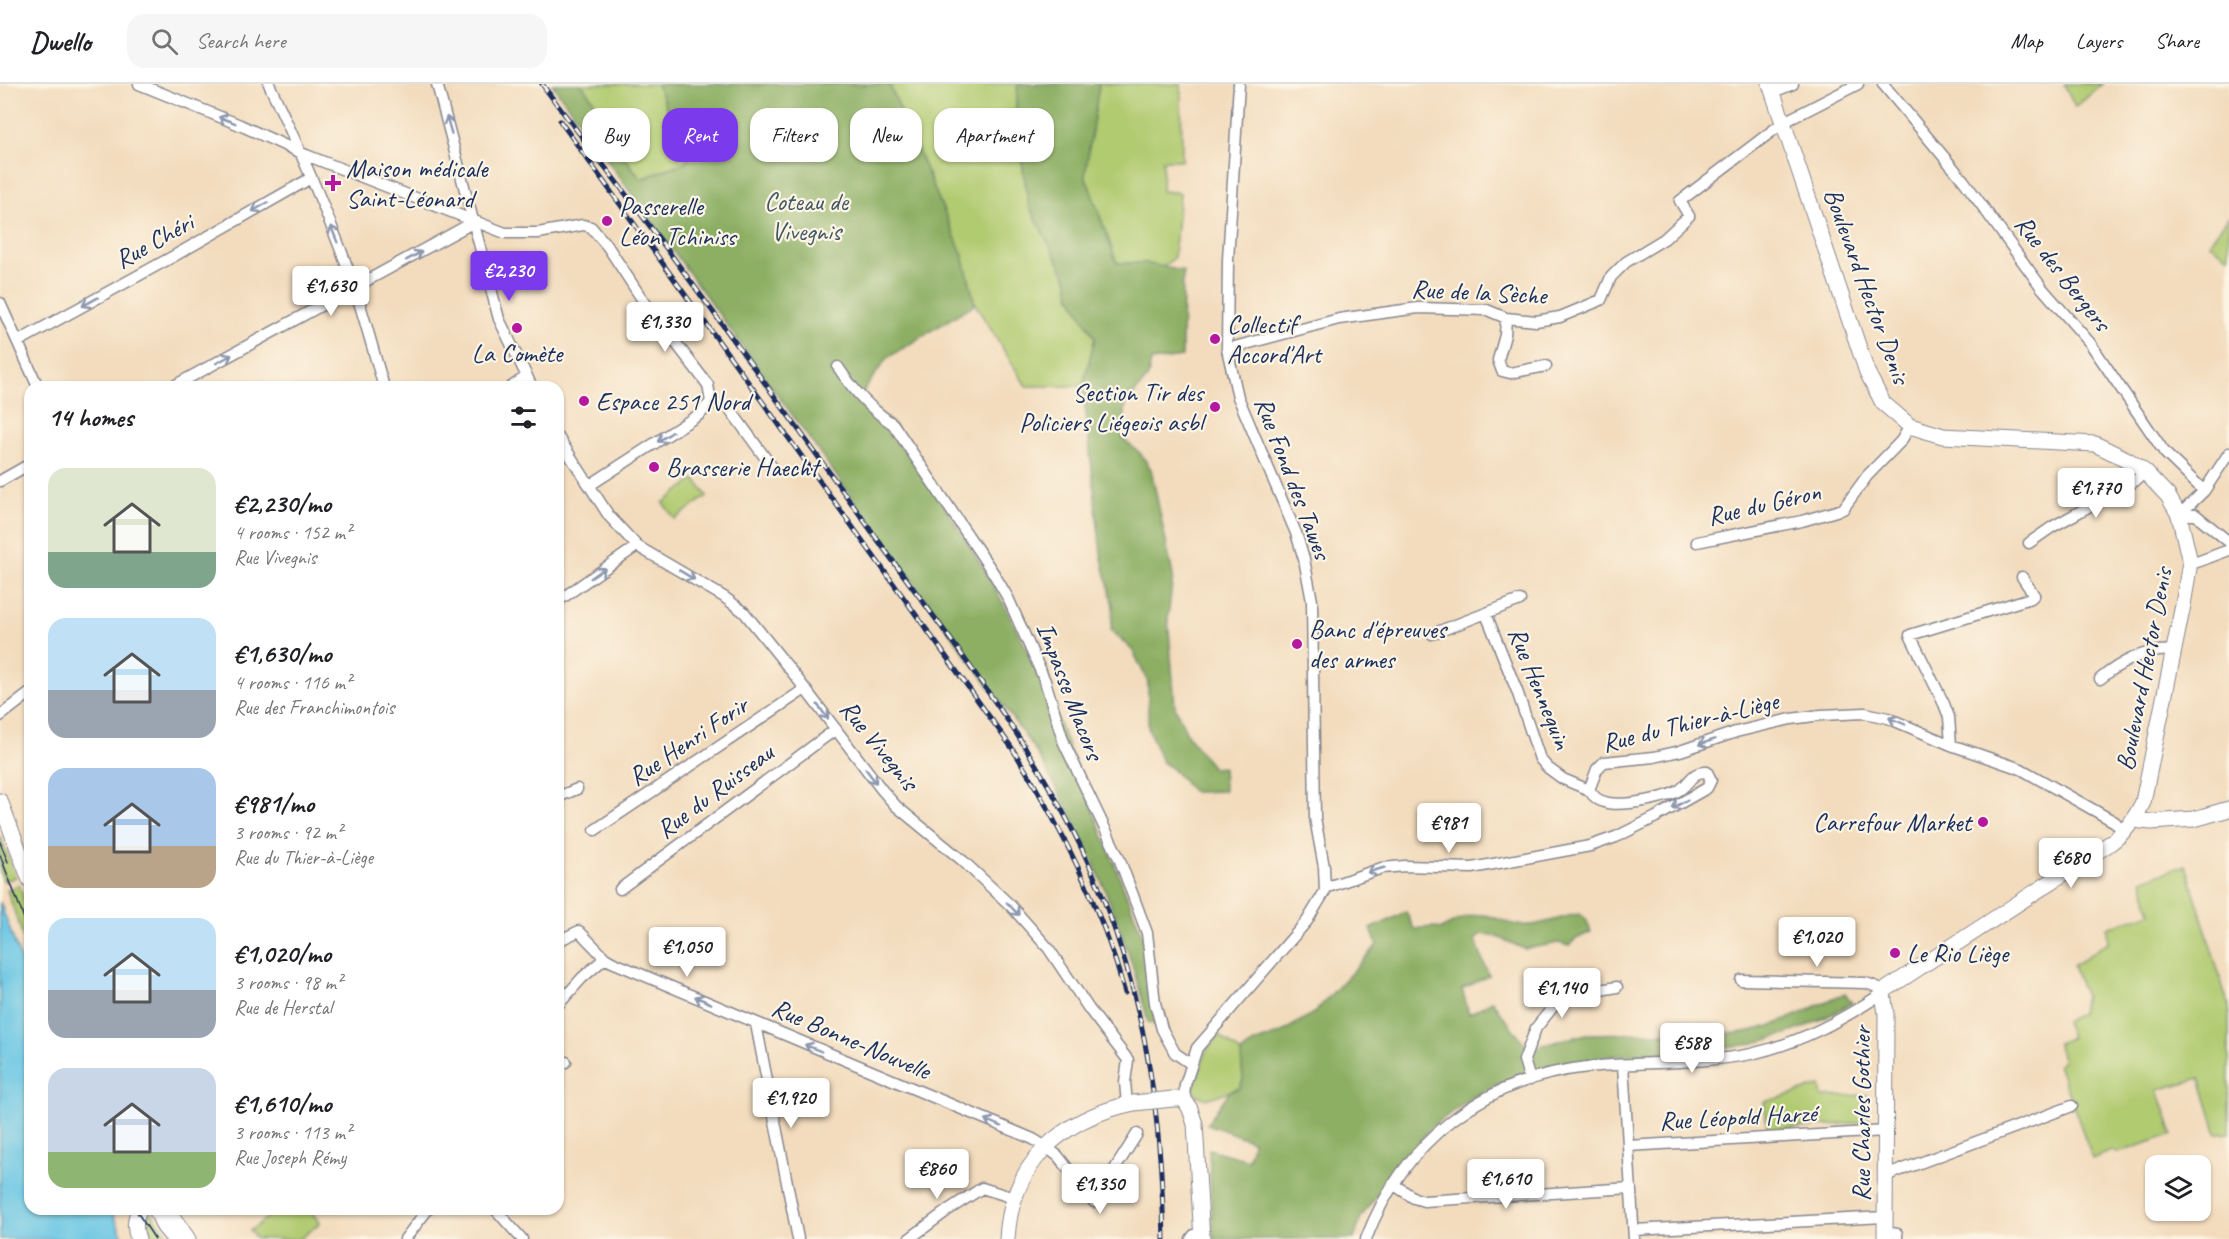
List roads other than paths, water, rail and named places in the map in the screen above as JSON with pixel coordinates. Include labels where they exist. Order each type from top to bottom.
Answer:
[{"type":"street","points":[[139,84],[302,153],[505,234],[583,225],[591,227],[708,385],[711,402]]},
{"type":"street","points":[[269,84],[302,153],[355,288],[382,381]]},
{"type":"street","points":[[437,84],[499,319],[529,381]]},
{"type":"street","name":"Rue Fond des Tawes","points":[[1239,84],[1228,260],[1227,349],[1238,397],[1296,532],[1312,601],[1315,818],[1324,867],[1325,888]]},
{"type":"street","points":[[1772,88],[1793,84]]},
{"type":"street","points":[[1784,122],[1858,84]]},
{"type":"street","name":"Rue des Bergers","points":[[1883,84],[1964,181],[2042,288],[2090,343],[2165,453],[2204,491]]},
{"type":"street","name":"Boulevard Hector Denis","points":[[1772,88],[1867,372],[1884,404],[1910,426],[1943,435],[2095,444],[2128,460],[2145,472],[2168,496],[2179,515],[2190,562],[2142,802],[2134,820],[2124,833],[1884,992]]},
{"type":"street","name":"Rue de la Sèche","points":[[1227,349],[1339,319],[1418,308],[1487,310],[1506,318],[1536,321],[1560,317],[1601,300],[1611,277],[1626,262],[1664,239],[1689,216],[1680,201],[1784,122]]},
{"type":"street","name":"Rue Chéri","points":[[18,341],[311,178]]},
{"type":"street","points":[[183,381],[474,222]]},
{"type":"street","points":[[0,303],[35,381]]},
{"type":"street","points":[[1506,318],[1505,335],[1498,360],[1503,371],[1510,373],[1546,366]]},
{"type":"street","name":"Impasse Macors","points":[[838,367],[851,387],[878,414],[893,424],[1008,597],[1046,681],[1064,743],[1119,858],[1147,933],[1155,1003],[1162,1029],[1175,1053],[1191,1064]]},
{"type":"street","points":[[520,381],[527,376]]},
{"type":"street","points":[[711,402],[729,408],[772,467]]},
{"type":"street","points":[[590,485],[700,414],[711,402]]},
{"type":"street","name":"Rue du Géron","points":[[1697,542],[1802,521],[1843,509],[1867,476],[1901,441],[1910,426]]},
{"type":"street","name":"Rue Vivegnis","points":[[564,446],[609,516],[637,546],[724,597],[744,612],[896,806],[1004,900],[1049,949],[1089,1009],[1128,1060],[1125,1082],[1131,1103]]},
{"type":"street","points":[[2179,515],[2204,491],[2229,453]]},
{"type":"street","points":[[0,481],[24,467]]},
{"type":"street","points":[[2029,543],[2052,527],[2135,481],[2145,472]]},
{"type":"street","points":[[2179,515],[2196,515],[2229,542]]},
{"type":"street","points":[[564,597],[637,546]]},
{"type":"street","points":[[2190,562],[2197,562],[2229,550]]},
{"type":"street","points":[[1951,745],[1949,717],[1910,635],[2031,598],[2034,595],[2022,577]]},
{"type":"street","points":[[1432,634],[1520,600]]},
{"type":"street","name":"Rue Hennequin","points":[[1486,614],[1517,691],[1540,759],[1563,779],[1589,790]]},
{"type":"street","points":[[2100,679],[2116,666],[2144,653],[2174,651]]},
{"type":"street","name":"Rue Henri Forir","points":[[595,830],[805,689]]},
{"type":"street","points":[[0,716],[24,698]]},
{"type":"street","name":"Rue du Thier-à-Liège","points":[[1325,888],[1382,868],[1405,866],[1472,868],[1590,846],[1616,837],[1665,813],[1707,788],[1711,780],[1707,771],[1701,771],[1682,788],[1665,796],[1615,804],[1595,798],[1589,790],[1592,777],[1604,762],[1654,757],[1761,726],[1821,715],[1879,715],[1951,745],[2021,769],[2115,822],[2124,833]]},
{"type":"street","name":"Rue du Ruisseau","points":[[620,889],[836,729]]},
{"type":"street","points":[[564,794],[577,789]]},
{"type":"street","points":[[0,801],[24,863]]},
{"type":"street","points":[[2134,820],[2151,822],[2193,819],[2229,809]]},
{"type":"street","points":[[1178,1099],[1197,1048],[1306,921],[1325,888]]},
{"type":"street","points":[[564,938],[579,931],[604,958],[564,998]]},
{"type":"street","name":"Rue Bonne-Nouvelle","points":[[604,958],[1047,1147]]},
{"type":"street","points":[[1741,980],[1866,983],[1884,992]]},
{"type":"street","points":[[1530,1080],[1524,1060],[1536,1028],[1561,997],[1617,987]]},
{"type":"street","points":[[1366,1239],[1379,1207],[1419,1149],[1446,1124],[1476,1103],[1503,1090],[1530,1080],[1574,1069],[1738,1056],[1790,1044],[1824,1029],[1884,992]]},
{"type":"street","name":"Rue Charles Gothier","points":[[1884,992],[1886,1014],[1885,1176],[1888,1232]]},
{"type":"street","points":[[756,1024],[798,1239]]},
{"type":"street","points":[[1623,1065],[1634,1235],[1888,1232]]},
{"type":"street","points":[[1007,1239],[1009,1215],[1014,1198],[1034,1161],[1047,1147],[1080,1121],[1095,1113],[1131,1103],[1178,1099],[1190,1109],[1195,1124],[1198,1237]]},
{"type":"street","points":[[1885,1176],[2072,1106]]},
{"type":"street","name":"Rue Léopold Harzé","points":[[1628,1146],[1886,1131]]},
{"type":"street","points":[[1047,1147],[1058,1156],[1094,1202],[1137,1134]]},
{"type":"street","points":[[1393,1184],[1414,1198],[1424,1201],[1631,1188]]},
{"type":"street","points":[[909,1239],[982,1188],[1014,1198]]},
{"type":"street","points":[[138,1239],[135,1231],[140,1215]]},
{"type":"street","points":[[162,1215],[181,1236]]},
{"type":"street","points":[[170,1215],[181,1236]]},
{"type":"street","points":[[405,1239],[423,1215]]},
{"type":"street","points":[[500,1215],[522,1239]]},
{"type":"water","points":[[0,902],[24,969],[24,1215],[114,1215],[124,1239],[0,1239]]},
{"type":"tram line","points":[[0,842],[8,862]]},
{"type":"tram line","points":[[0,855],[24,918]]},
{"type":"tram line","points":[[139,1215],[155,1239]]},
{"type":"railway","points":[[542,84],[704,299],[982,683],[1038,767],[1063,811],[1105,903],[1120,945],[1142,1027],[1150,1068],[1160,1152],[1164,1239]]},
{"type":"railway","points":[[560,121],[1012,748],[1047,806],[1078,866],[1104,928],[1125,993]]},
{"type":"place","name":"Maison médicale Saint-Léonard","points":[[333,183]]},
{"type":"place","name":"Passerelle Léon Tchiniss","points":[[607,221]]},
{"type":"place","name":"La Comète","points":[[517,328]]},
{"type":"place","name":"Collectif Accord'Art","points":[[1215,339]]},
{"type":"place","name":"Espace 251 Nord","points":[[584,401]]},
{"type":"place","name":"Section Tir des Policiers Liégeois asbl","points":[[1215,407]]},
{"type":"place","name":"Brasserie Haecht","points":[[654,467]]},
{"type":"place","name":"Banc d'épreuves des armes","points":[[1297,644]]},
{"type":"place","name":"Carrefour Market","points":[[1983,822]]},
{"type":"place","name":"Le Rio Liège","points":[[1895,953]]},
{"type":"park label","name":"Coteau de Vivegnis","points":[[806,216]]}]
